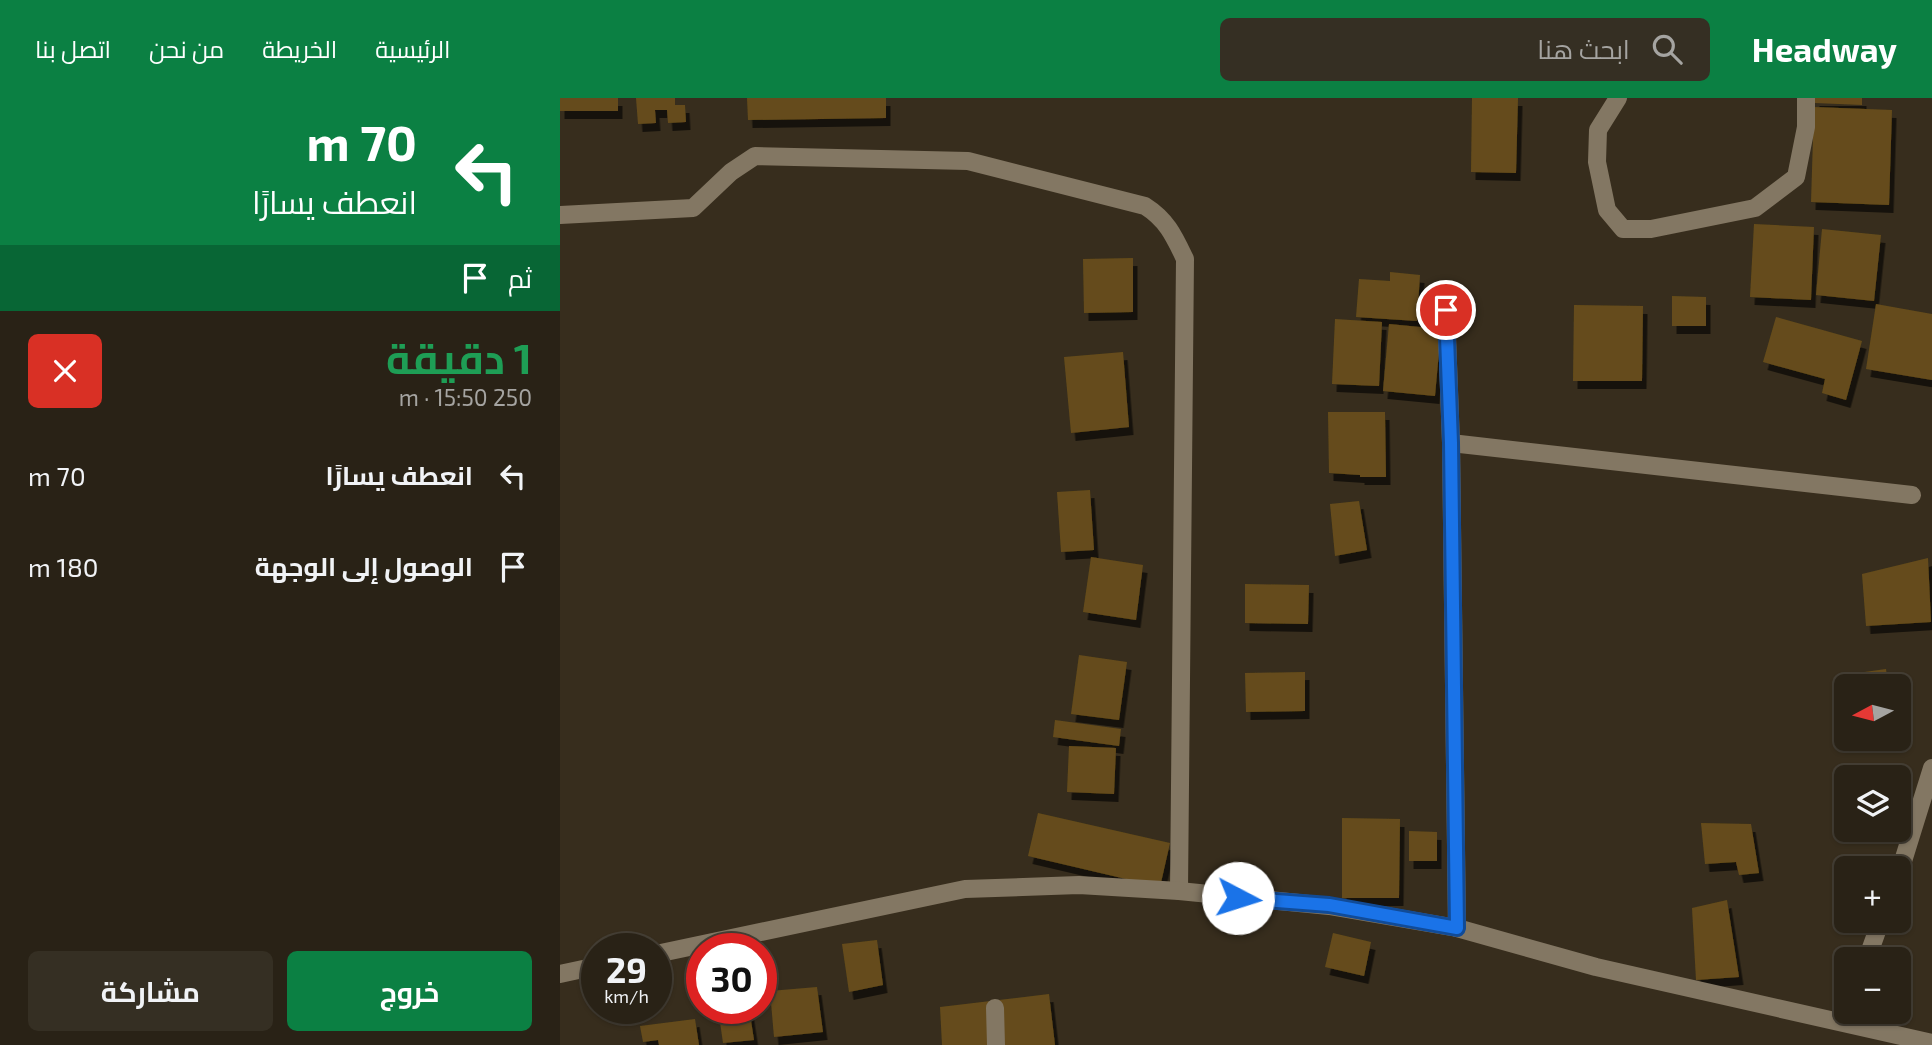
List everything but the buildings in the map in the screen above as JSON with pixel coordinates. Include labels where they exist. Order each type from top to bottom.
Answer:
[{"type":"street","points":[[1618,98],[1598,130],[1597,162],[1607,210],[1623,229],[1651,229],[1755,208],[1796,177],[1806,127],[1806,98]]},
{"type":"street","points":[[560,215],[693,208],[731,172],[755,156],[968,161],[1145,206],[1158,214],[1171,228],[1185,259],[1179,891]]},
{"type":"street","points":[[1446,310],[1451,443],[1457,928]]},
{"type":"street","points":[[1451,443],[1912,495]]},
{"type":"street","points":[[1905,856],[1932,768]]},
{"type":"street","points":[[672,951],[965,888],[1079,885],[1329,905],[1457,928],[1596,967],[1806,1016],[1834,1017]]},
{"type":"street","points":[[560,974],[581,969]]},
{"type":"street","points":[[995,1008],[996,1045]]},
{"type":"street","points":[[1873,1024],[1932,1043]]},
{"type":"route","points":[[1238,898],[1329,905],[1457,928],[1451,443],[1446,310]]}]
